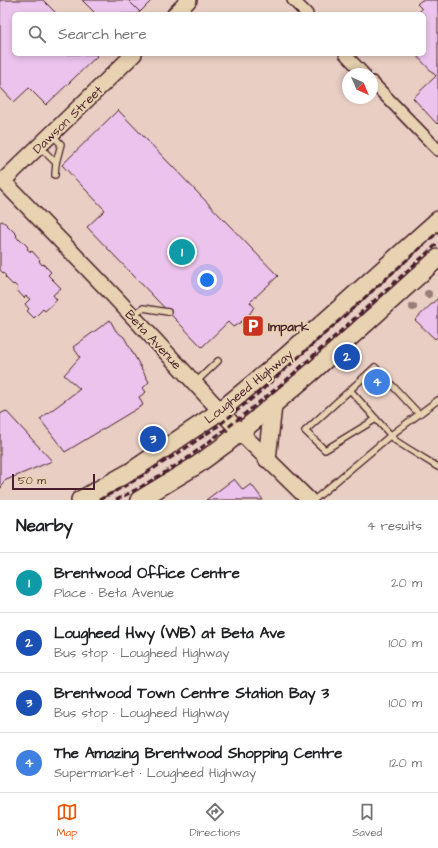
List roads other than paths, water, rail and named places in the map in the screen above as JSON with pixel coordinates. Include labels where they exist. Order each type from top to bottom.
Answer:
[{"type":"main road","name":"Lougheed Highway","points":[[80,500],[130,472],[220,411],[285,357],[438,220]]},
{"type":"main road","points":[[139,500],[197,465],[273,406],[438,258]]},
{"type":"main road","points":[[267,459],[273,406]]},
{"type":"street","points":[[177,12],[190,0]]},
{"type":"street","points":[[293,0],[305,12]]},
{"type":"street","name":"Dawson Street","points":[[1,180],[39,146],[132,56]]},
{"type":"street","points":[[347,56],[358,68]]},
{"type":"street","points":[[378,88],[438,150]]},
{"type":"street","name":"Beta Avenue","points":[[1,180],[22,200],[240,432],[309,500]]},
{"type":"lane","points":[[51,134],[61,144],[56,163],[55,175]]},
{"type":"lane","points":[[39,146],[56,163]]},
{"type":"lane","points":[[131,315],[143,308],[168,312]]},
{"type":"lane","points":[[195,384],[218,361]]},
{"type":"lane","points":[[376,418],[325,450],[305,431],[375,367],[419,414]]},
{"type":"lane","points":[[350,390],[396,441],[438,467]]},
{"type":"lane","points":[[314,500],[391,435],[438,400]]},
{"type":"railway","points":[[99,500],[132,482],[218,426],[254,397],[438,232]]},
{"type":"railway","points":[[116,500],[185,460],[227,428],[283,383],[438,243]]},
{"type":"place","name":"Brentwood Office Centre","points":[[182,252]]},
{"type":"place","name":"Impark","points":[[253,326]]},
{"type":"place","name":"Lougheed Hwy (WB) at Beta Ave","points":[[347,357]]},
{"type":"place","name":"The Amazing Brentwood Shopping Centre","points":[[377,382]]},
{"type":"place","name":"Brentwood Town Centre Station Bay 3","points":[[153,439]]}]
